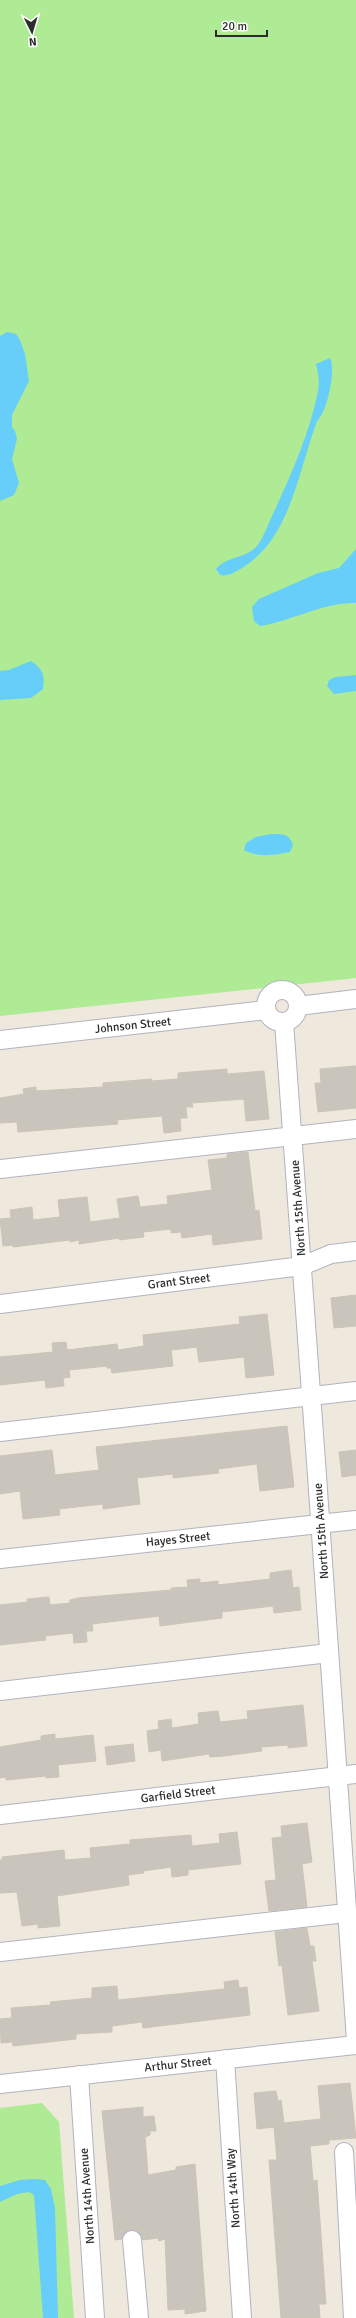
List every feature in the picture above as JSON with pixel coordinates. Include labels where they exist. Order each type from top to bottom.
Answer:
[{"type":"street","points":[[279,990],[293,994],[298,1006],[296,1015],[284,1022],[271,1018],[266,1010],[267,999],[279,990]]},
{"type":"street","points":[[298,1006],[356,1000]]},
{"type":"street","name":"Johnson Street","points":[[0,1040],[266,1010]]},
{"type":"street","name":"North 15th Avenue","points":[[284,1022],[322,1524],[336,1776],[356,2040]]},
{"type":"street","points":[[0,1170],[356,1129]]},
{"type":"street","name":"Grant Street","points":[[0,1304],[302,1266],[330,1254],[356,1251]]},
{"type":"street","points":[[0,1432],[356,1391]]},
{"type":"street","name":"Hayes Street","points":[[0,1559],[356,1520]]},
{"type":"street","points":[[0,1691],[329,1653]]},
{"type":"street","name":"Garfield Street","points":[[0,1815],[356,1774]]},
{"type":"street","points":[[0,1952],[346,1913]]},
{"type":"street","name":"Arthur Street","points":[[0,2084],[356,2045]]},
{"type":"street","name":"North 14th Way","points":[[225,2059],[242,2318]]},
{"type":"street","name":"North 14th Avenue","points":[[79,2075],[96,2318]]},
{"type":"street","points":[[344,2152],[350,2171],[353,2318]]},
{"type":"street","points":[[132,2240],[139,2318]]},
{"type":"green space","points":[[0,0],[356,0],[356,978],[0,1016]]},
{"type":"green space","points":[[42,2103],[59,2122],[74,2318],[0,2318],[0,2108]]},
{"type":"water","points":[[7,332],[16,334],[20,340],[25,354],[29,381],[12,415],[12,427],[15,431],[17,439],[12,459],[19,483],[14,495],[0,501],[0,336]]},
{"type":"water","points":[[330,358],[332,363],[332,377],[327,402],[316,423],[290,504],[282,523],[271,540],[258,555],[242,568],[229,575],[220,575],[216,569],[220,565],[253,550],[263,535],[292,470],[310,423],[319,388],[316,364]]},
{"type":"water","points":[[356,549],[356,603],[332,605],[272,624],[260,626],[254,621],[252,607],[259,599],[318,573],[339,568]]},
{"type":"water","points":[[31,661],[41,670],[44,680],[43,689],[31,698],[0,700],[0,671],[9,670]]},
{"type":"water","points":[[356,675],[356,691],[334,694],[327,686],[329,680],[336,677]]},
{"type":"water","points":[[271,834],[282,834],[287,836],[293,845],[290,852],[261,855],[244,850],[246,843],[256,837]]},
{"type":"water","points":[[20,2180],[45,2180],[51,2189],[55,2208],[58,2318],[43,2318],[34,2195],[29,2192],[17,2194],[0,2202],[0,2186]]},
{"type":"building","points":[[356,1066],[356,1108],[318,1112],[315,1083],[321,1083],[320,1069]]},
{"type":"building","points":[[227,1069],[227,1074],[264,1071],[269,1119],[246,1121],[244,1099],[192,1103],[193,1107],[186,1107],[187,1118],[180,1118],[181,1131],[164,1133],[162,1116],[117,1120],[118,1124],[18,1132],[17,1122],[0,1123],[0,1098],[24,1094],[23,1089],[36,1087],[36,1091],[103,1087],[103,1083],[152,1079],[152,1081],[178,1079],[178,1073]]},
{"type":"building","points":[[248,1152],[255,1211],[259,1210],[262,1239],[213,1245],[212,1234],[182,1238],[181,1232],[171,1233],[171,1229],[143,1232],[144,1237],[119,1240],[119,1238],[79,1244],[79,1240],[70,1242],[70,1240],[13,1247],[13,1245],[3,1246],[0,1219],[11,1218],[10,1210],[32,1207],[33,1220],[60,1217],[58,1200],[87,1197],[90,1222],[120,1218],[117,1199],[138,1196],[140,1207],[168,1204],[167,1196],[212,1190],[208,1160],[227,1158],[227,1154]]},
{"type":"building","points":[[356,1295],[356,1326],[334,1328],[331,1298]]},
{"type":"building","points":[[267,1314],[274,1375],[246,1378],[244,1357],[199,1362],[197,1347],[171,1350],[173,1366],[112,1373],[111,1368],[107,1368],[107,1366],[69,1370],[70,1377],[63,1378],[64,1386],[46,1388],[45,1380],[0,1385],[0,1357],[53,1352],[52,1343],[66,1342],[67,1350],[117,1344],[118,1350],[144,1346],[143,1335],[240,1324],[239,1317]]},
{"type":"building","points":[[287,1426],[294,1487],[260,1491],[257,1464],[218,1469],[219,1473],[173,1478],[173,1474],[137,1478],[140,1504],[103,1509],[103,1504],[59,1509],[60,1515],[23,1519],[20,1491],[0,1494],[0,1456],[52,1450],[55,1475],[99,1470],[96,1447]]},
{"type":"building","points":[[356,1450],[356,1475],[342,1477],[339,1452]]},
{"type":"building","points":[[291,1570],[293,1588],[299,1587],[301,1610],[274,1613],[273,1606],[222,1612],[222,1618],[160,1626],[159,1616],[92,1624],[93,1631],[86,1631],[87,1642],[74,1643],[73,1633],[45,1636],[46,1640],[0,1645],[0,1605],[28,1602],[27,1599],[49,1597],[50,1605],[70,1603],[70,1600],[78,1598],[172,1590],[171,1588],[188,1587],[187,1580],[200,1579],[200,1583],[218,1581],[218,1585],[270,1579],[270,1573]]},
{"type":"building","points":[[303,1705],[307,1746],[288,1748],[288,1745],[261,1747],[262,1751],[210,1757],[209,1754],[162,1761],[161,1750],[149,1752],[147,1731],[159,1729],[158,1721],[171,1719],[172,1728],[199,1724],[198,1713],[218,1711],[220,1722],[248,1719],[247,1711]]},
{"type":"building","points":[[55,1734],[55,1739],[93,1735],[96,1761],[58,1765],[59,1777],[46,1778],[46,1776],[6,1780],[6,1777],[0,1778],[0,1747],[41,1740],[41,1736]]},
{"type":"building","points":[[133,1744],[135,1761],[107,1765],[105,1747]]},
{"type":"building","points":[[307,1823],[312,1862],[302,1864],[307,1907],[269,1911],[265,1881],[276,1880],[272,1838],[282,1837],[281,1826]]},
{"type":"building","points":[[237,1832],[241,1864],[188,1870],[188,1875],[172,1877],[171,1867],[143,1871],[144,1873],[128,1875],[129,1885],[57,1896],[60,1926],[38,1928],[38,1924],[22,1926],[17,1892],[0,1893],[0,1860],[2,1860],[2,1857],[64,1850],[65,1860],[91,1858],[90,1848],[130,1844],[130,1840],[191,1835],[192,1846],[220,1843],[219,1834]]},
{"type":"building","points":[[307,1928],[310,1946],[314,1946],[316,1961],[312,1961],[319,2011],[288,2015],[282,1965],[279,1966],[275,1932]]},
{"type":"building","points":[[238,1980],[239,1988],[247,1987],[250,2015],[143,2028],[142,2022],[112,2026],[112,2032],[76,2034],[76,2039],[13,2046],[12,2042],[1,2043],[0,2019],[12,2018],[11,2008],[51,2005],[50,2002],[92,1998],[92,1988],[117,1986],[118,2000],[225,1989],[224,1982]]},
{"type":"building","points":[[350,2083],[356,2138],[329,2140],[329,2144],[310,2146],[313,2181],[317,2180],[326,2304],[319,2304],[320,2318],[281,2318],[269,2160],[277,2160],[274,2127],[257,2129],[254,2093],[276,2091],[278,2101],[281,2100],[284,2123],[321,2119],[318,2086]]},
{"type":"building","points":[[143,2107],[143,2117],[154,2116],[156,2131],[150,2131],[150,2135],[145,2137],[148,2175],[176,2170],[176,2167],[195,2164],[206,2311],[185,2314],[185,2309],[168,2310],[165,2239],[159,2241],[158,2238],[143,2240],[140,2234],[131,2230],[126,2232],[122,2239],[115,2240],[102,2111]]}]
